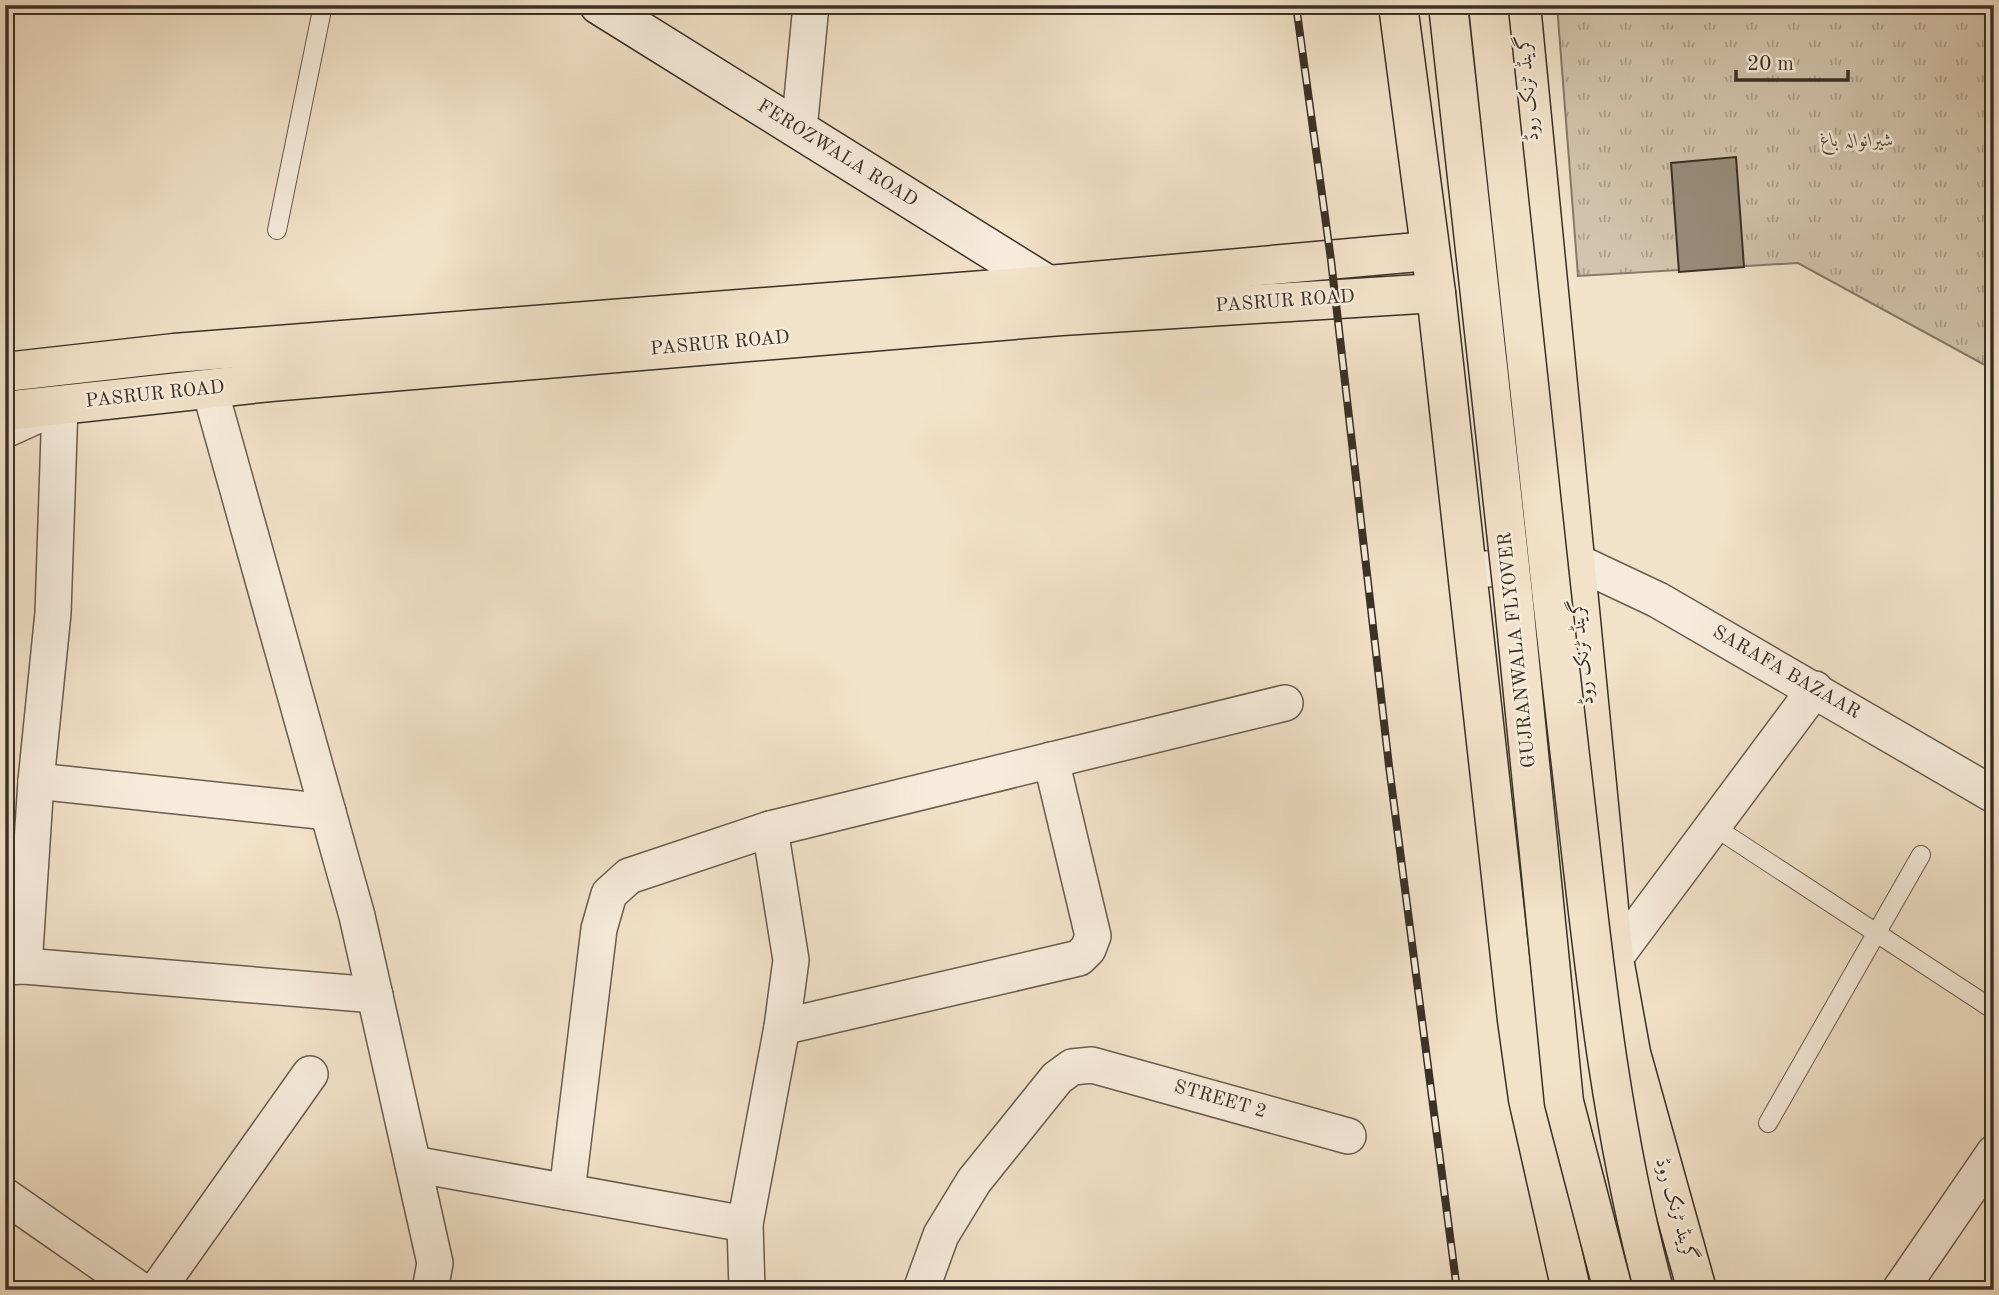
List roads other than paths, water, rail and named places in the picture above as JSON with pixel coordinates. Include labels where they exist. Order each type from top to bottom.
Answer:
[{"type":"main road","name":"FEROZWALA ROAD","points":[[600,5],[799,130],[1054,300]]},
{"type":"main road","points":[[1398,5],[1436,293],[1528,1099],[1571,1290]]},
{"type":"main road","name":"GUJRANWALA FLYOVER","points":[[1448,5],[1513,594],[1563,1102],[1613,1290]]},
{"type":"main road","name":"GUJRANWALA FLYOVER","points":[[1488,5],[1533,433],[1600,1013],[1616,1112],[1654,1290]]},
{"type":"main road","name":"گرینڈ ٹرنک روڈ","points":[[1521,5],[1614,959],[1631,1053],[1697,1290]]},
{"type":"main road","name":"PASRUR ROAD","points":[[5,411],[1054,300],[1429,251]]},
{"type":"main road","name":"PASRUR ROAD","points":[[5,372],[174,353],[1054,300],[1436,293]]},
{"type":"street","points":[[799,130],[811,5]]},
{"type":"street","points":[[210,390],[328,812],[375,995],[435,1263],[430,1290]]},
{"type":"street","points":[[5,430],[60,404],[53,613],[15,967],[375,995]]},
{"type":"street","points":[[1468,571],[1573,560]]},
{"type":"street","name":"SARAFA BAZAAR","points":[[1573,560],[1658,600],[1994,794]]},
{"type":"street","points":[[1614,959],[1815,689]]},
{"type":"street","points":[[567,1192],[599,929],[610,894],[629,876],[770,829],[1285,703]]},
{"type":"street","points":[[782,1027],[1079,958],[1088,949],[1093,936],[1051,760]]},
{"type":"street","points":[[36,781],[328,812]]},
{"type":"street","points":[[747,1290],[745,1224],[782,1027],[791,960],[770,829]]},
{"type":"street","name":"STREET 2","points":[[921,1290],[941,1235],[974,1181],[1057,1078],[1072,1067],[1092,1065],[1348,1136]]},
{"type":"street","points":[[157,1290],[310,1074]]},
{"type":"street","points":[[1900,1290],[1994,1153]]},
{"type":"street","points":[[413,1164],[745,1224]]},
{"type":"street","points":[[5,1196],[140,1290]]},
{"type":"lane","points":[[277,230],[323,5]]},
{"type":"lane","points":[[1713,826],[1994,1010]]},
{"type":"lane","points":[[1768,1123],[1921,855]]},
{"type":"railway","points":[[1296,5],[1331,260],[1389,766],[1457,1290]]},
{"type":"park label","name":"شیرانوالہ باغ","points":[[1857,141]]}]
